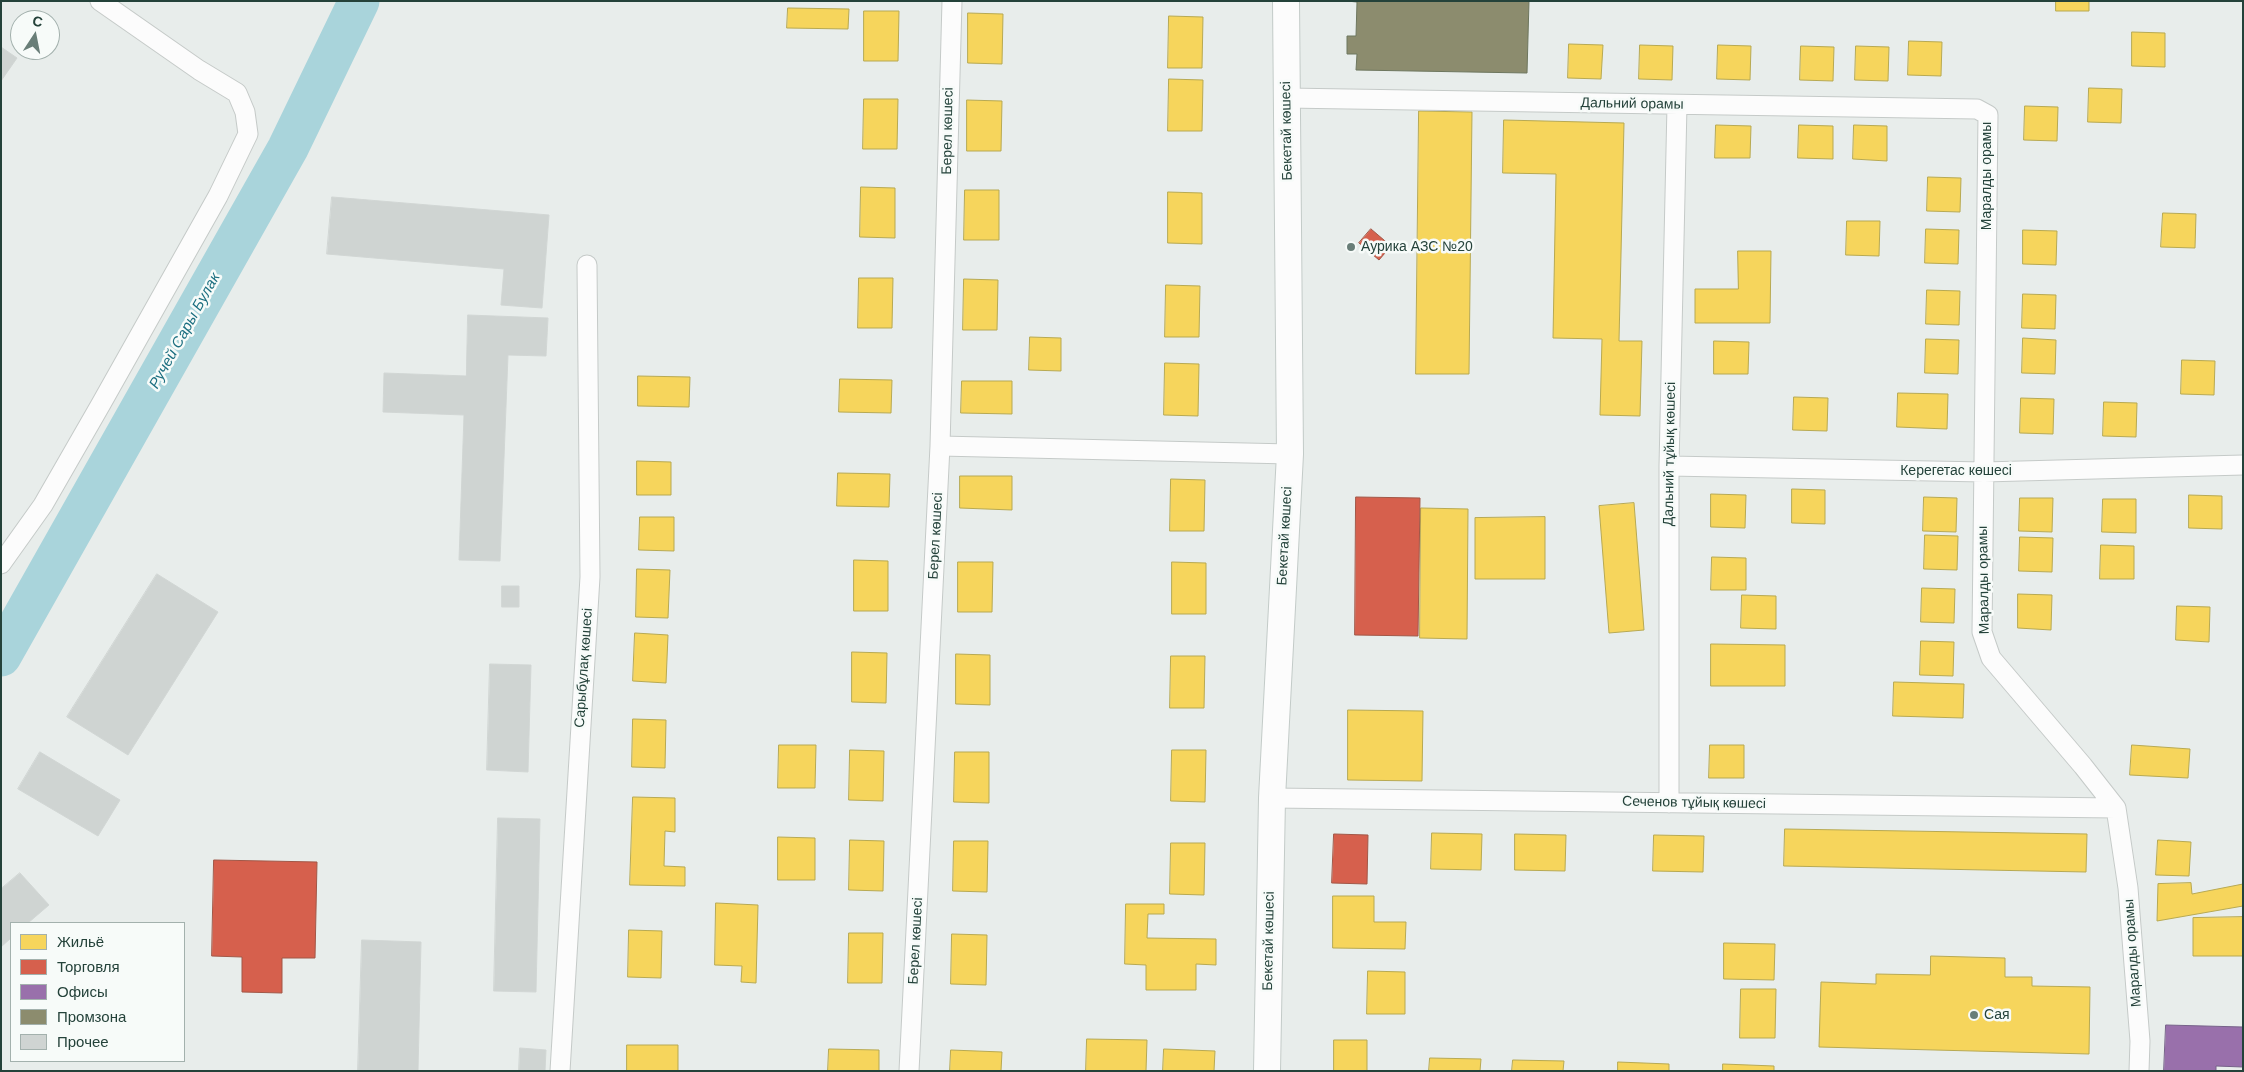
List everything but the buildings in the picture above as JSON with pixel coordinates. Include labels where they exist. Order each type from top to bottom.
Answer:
[{"type":"street","points":[[1,564],[43,505],[116,379],[218,196],[248,134],[245,112],[237,93],[199,70],[100,1]]},
{"type":"street","name":"Берел көшесі","points":[[909,1071],[940,446],[952,1]]},
{"type":"street","name":"Бекетай көшесі","points":[[1267,1071],[1272,798],[1290,454],[1286,1]]},
{"type":"street","name":"Дальний орамы","points":[[1286,98],[1977,109]]},
{"type":"street","name":"Дальний тұйық көшесі","points":[[1669,803],[1669,466],[1677,105]]},
{"type":"street","name":"Маралды орамы","points":[[1977,109],[1988,115],[1982,632],[1991,658],[2083,766],[2116,808],[2128,888],[2140,1041],[2139,1071]]},
{"type":"street","name":"Сарыбұлақ көшесі","points":[[560,1071],[590,577],[587,265]]},
{"type":"street","points":[[940,446],[1290,454]]},
{"type":"street","name":"Керегетас көшесі","points":[[1669,466],[1984,472],[2243,465]]},
{"type":"street","name":"Сеченов тұйық көшесі","points":[[1272,798],[2116,808]]},
{"type":"waterway","name":"Ручей Сары Булак","points":[[1,656],[288,148],[359,1]]},
{"type":"place","name":"Аурика АЗС №20","points":[[1351,247]]},
{"type":"place","name":"Сая","points":[[1974,1015]]}]
